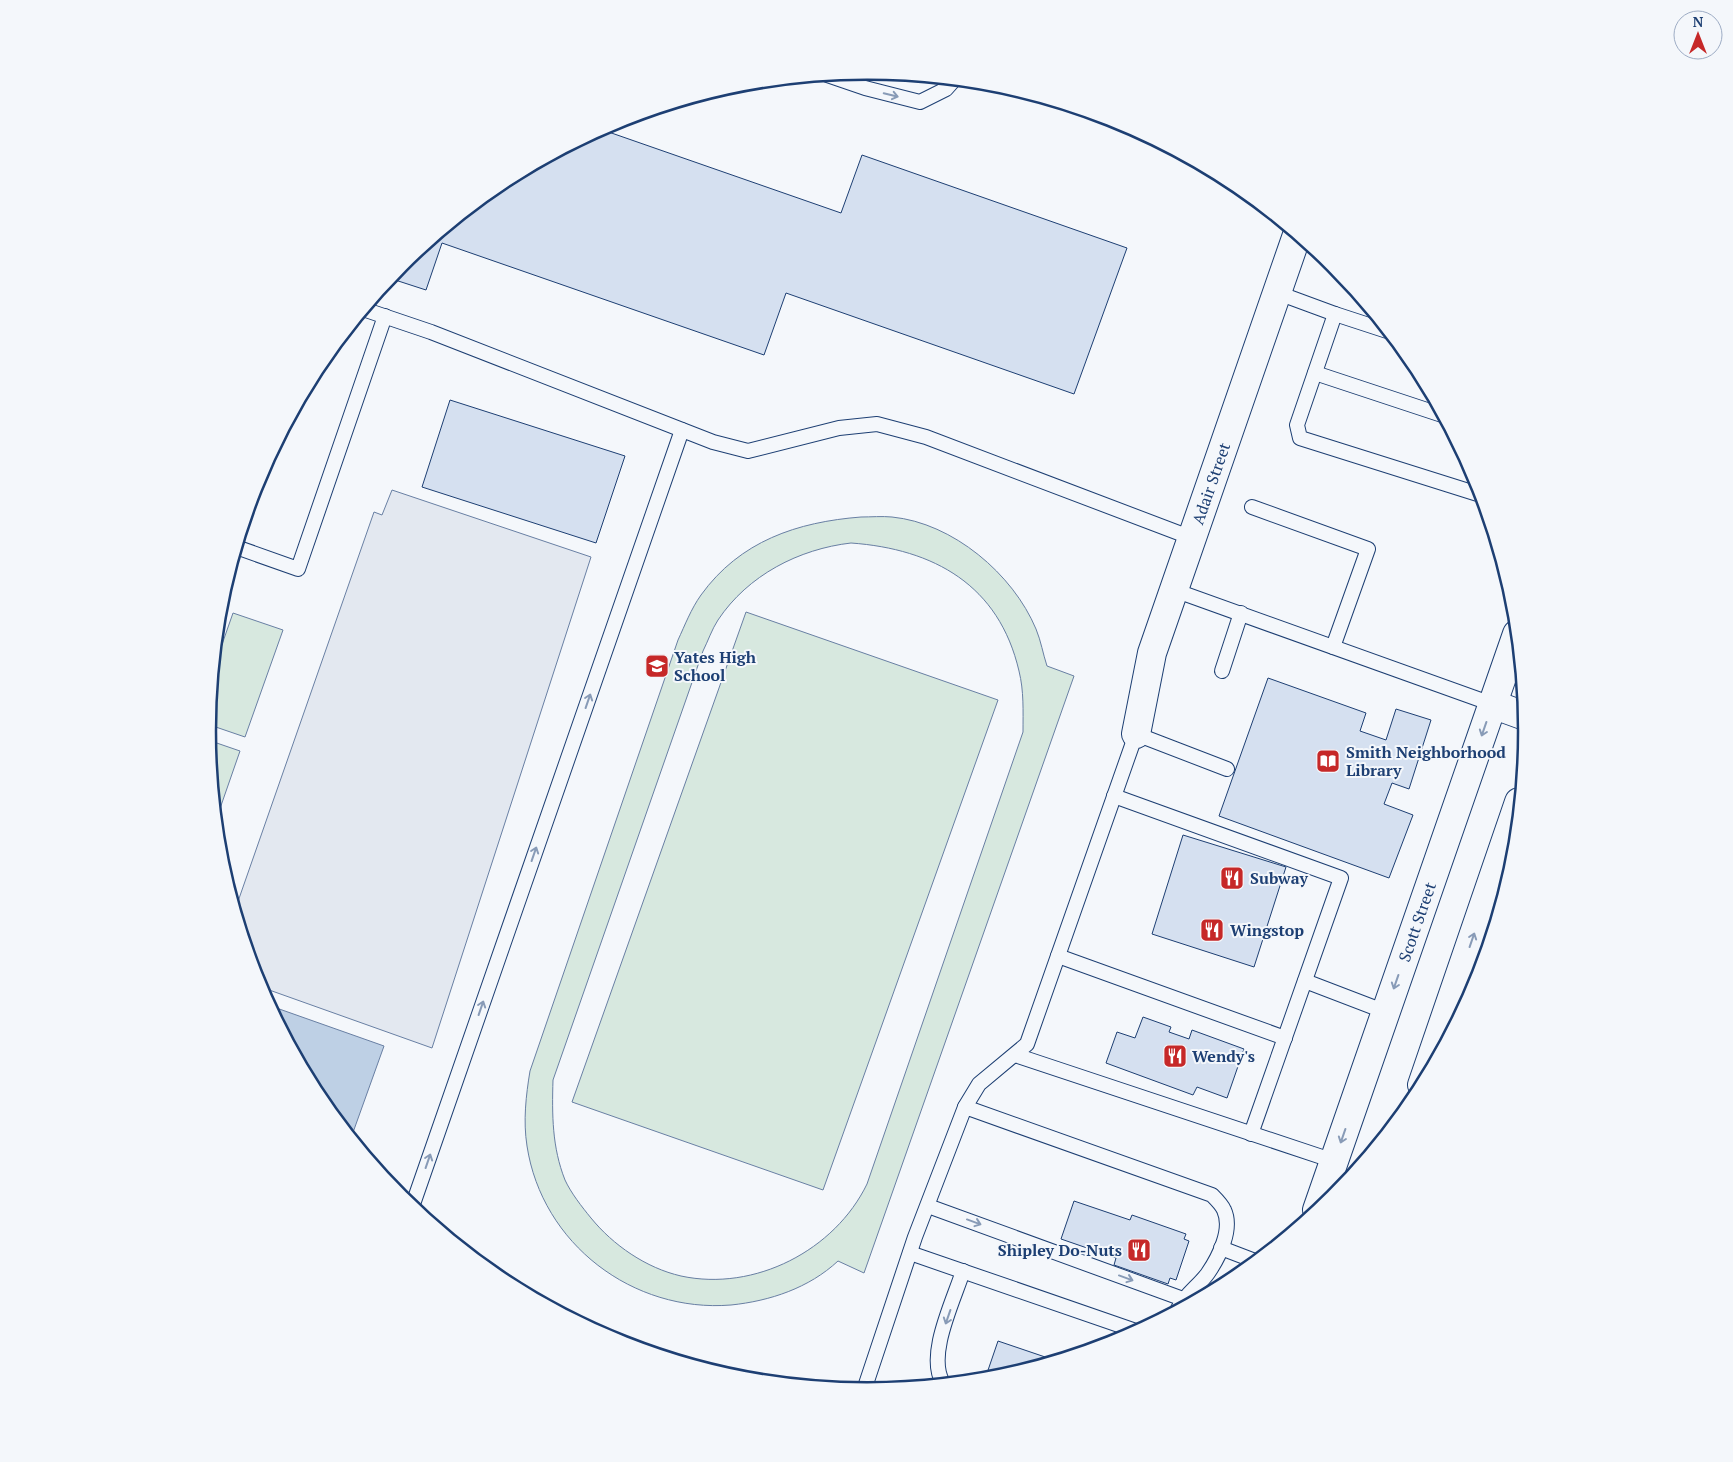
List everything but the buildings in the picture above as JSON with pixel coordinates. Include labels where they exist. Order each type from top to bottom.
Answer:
[{"type":"main road","name":"Adair Street","points":[[1136,734],[1152,653],[1295,241]]},
{"type":"main road","name":"Scott Street","points":[[1335,1182],[1346,1165],[1386,1012],[1512,648]]},
{"type":"main road","points":[[1492,704],[1517,713]]},
{"type":"main road","points":[[1435,1048],[1510,829]]},
{"type":"lane","points":[[844,81],[920,102],[949,86]]},
{"type":"lane","points":[[1278,293],[1377,328]]},
{"type":"lane","points":[[370,311],[431,332],[713,442],[748,451],[838,428],[877,424],[926,437],[1192,538]]},
{"type":"lane","points":[[1335,314],[1297,425],[1300,438],[1472,492]]},
{"type":"lane","points":[[242,549],[298,569],[384,316]]},
{"type":"lane","points":[[1315,373],[1433,412]]},
{"type":"lane","points":[[415,1199],[682,430]]},
{"type":"lane","points":[[1252,507],[1368,549],[1334,646]]},
{"type":"lane","points":[[1174,590],[1492,704]]},
{"type":"lane","points":[[1222,671],[1241,613]]},
{"type":"lane","points":[[867,1382],[910,1253],[965,1107],[979,1084],[994,1070],[1016,1055],[1026,1044],[1136,734],[1227,768]]},
{"type":"lane","points":[[1114,796],[1341,878],[1250,1134]]},
{"type":"lane","points":[[1058,956],[1285,1038]]},
{"type":"lane","points":[[1305,981],[1386,1012]]},
{"type":"lane","points":[[1016,1055],[1346,1165]]},
{"type":"lane","points":[[965,1107],[1212,1195],[1224,1210],[1228,1225],[1221,1248],[1208,1274],[1185,1299]]},
{"type":"lane","points":[[928,1206],[1177,1303]]},
{"type":"lane","points":[[1221,1248],[1247,1258]]},
{"type":"lane","points":[[910,1253],[1126,1328]]},
{"type":"lane","points":[[940,1377],[938,1347],[963,1271]]},
{"type":"shaded area","points":[[392,490],[591,557],[432,1048],[270,990],[250,940],[238,900],[374,512],[382,515]]},
{"type":"shaded area","points":[[861,517],[892,517],[915,521],[937,529],[958,541],[996,571],[1012,589],[1026,609],[1036,629],[1047,666],[1074,676],[864,1273],[838,1261],[815,1279],[788,1292],[760,1300],[731,1305],[695,1304],[660,1297],[627,1284],[598,1265],[572,1241],[551,1213],[536,1181],[527,1146],[525,1127],[530,1071],[678,640],[694,606],[716,576],[752,548],[793,530],[837,520]],"holes":[[[851,543],[909,553],[935,563],[959,577],[979,594],[996,616],[1009,641],[1021,679],[1023,732],[867,1184],[853,1208],[835,1228],[814,1246],[790,1261],[764,1271],[737,1278],[709,1279],[681,1276],[655,1267],[620,1246],[591,1218],[570,1190],[561,1168],[555,1143],[553,1080],[703,651],[716,624],[730,604],[744,590],[760,577],[794,558],[812,551]]]},
{"type":"shaded area","points":[[746,612],[998,700],[823,1190],[572,1102]]},
{"type":"shaded area","points":[[233,613],[283,630],[245,737],[216,727],[221,648]]},
{"type":"shaded area","points":[[216,743],[240,751],[220,808]]},
{"type":"water","points":[[278,1009],[384,1046],[353,1131],[325,1093]]},
{"type":"place","name":"Yates High School","points":[[657,666]]},
{"type":"place","name":"Smith Neighborhood Library","points":[[1328,761]]},
{"type":"place","name":"Subway","points":[[1232,878]]},
{"type":"place","name":"Wingstop","points":[[1212,930]]},
{"type":"place","name":"Wendy's","points":[[1175,1056]]},
{"type":"place","name":"Shipley Do-Nuts","points":[[1139,1250]]}]
